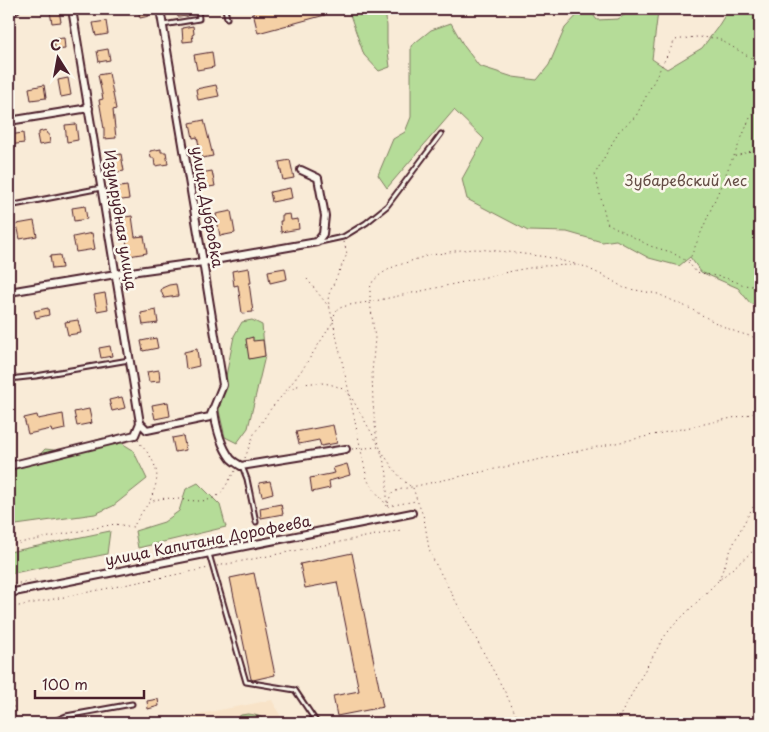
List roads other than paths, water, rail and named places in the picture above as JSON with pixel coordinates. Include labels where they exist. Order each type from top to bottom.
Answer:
[{"type":"street","points":[[9,11],[16,9]]},
{"type":"street","name":"Изумрудная улица","points":[[72,9],[140,423]]},
{"type":"street","name":"улица Дубровка","points":[[160,9],[223,385],[214,408]]},
{"type":"street","points":[[9,121],[89,108]]},
{"type":"street","points":[[9,292],[317,242],[323,234],[325,216],[318,178],[301,170]]},
{"type":"street","points":[[9,466],[135,435],[140,423],[147,430],[210,417],[214,408]]},
{"type":"street","points":[[214,408],[215,421],[223,446],[232,460],[241,466],[346,450]]},
{"type":"street","name":"улица Капитана Дорофеева","points":[[9,593],[412,514]]},
{"type":"lane","points":[[163,26],[200,19],[198,9]]},
{"type":"lane","points":[[225,9],[227,18]]},
{"type":"lane","points":[[317,242],[343,237],[366,223],[386,206],[441,134]]},
{"type":"lane","points":[[9,206],[102,188]]},
{"type":"lane","points":[[9,380],[130,359]]},
{"type":"lane","points":[[241,466],[247,479],[256,522]]},
{"type":"lane","points":[[209,554],[246,682],[295,690],[317,723]]},
{"type":"lane","points":[[50,723],[66,716],[132,704]]},
{"type":"park label","name":"Зубаревский лес","points":[[686,181]]}]
